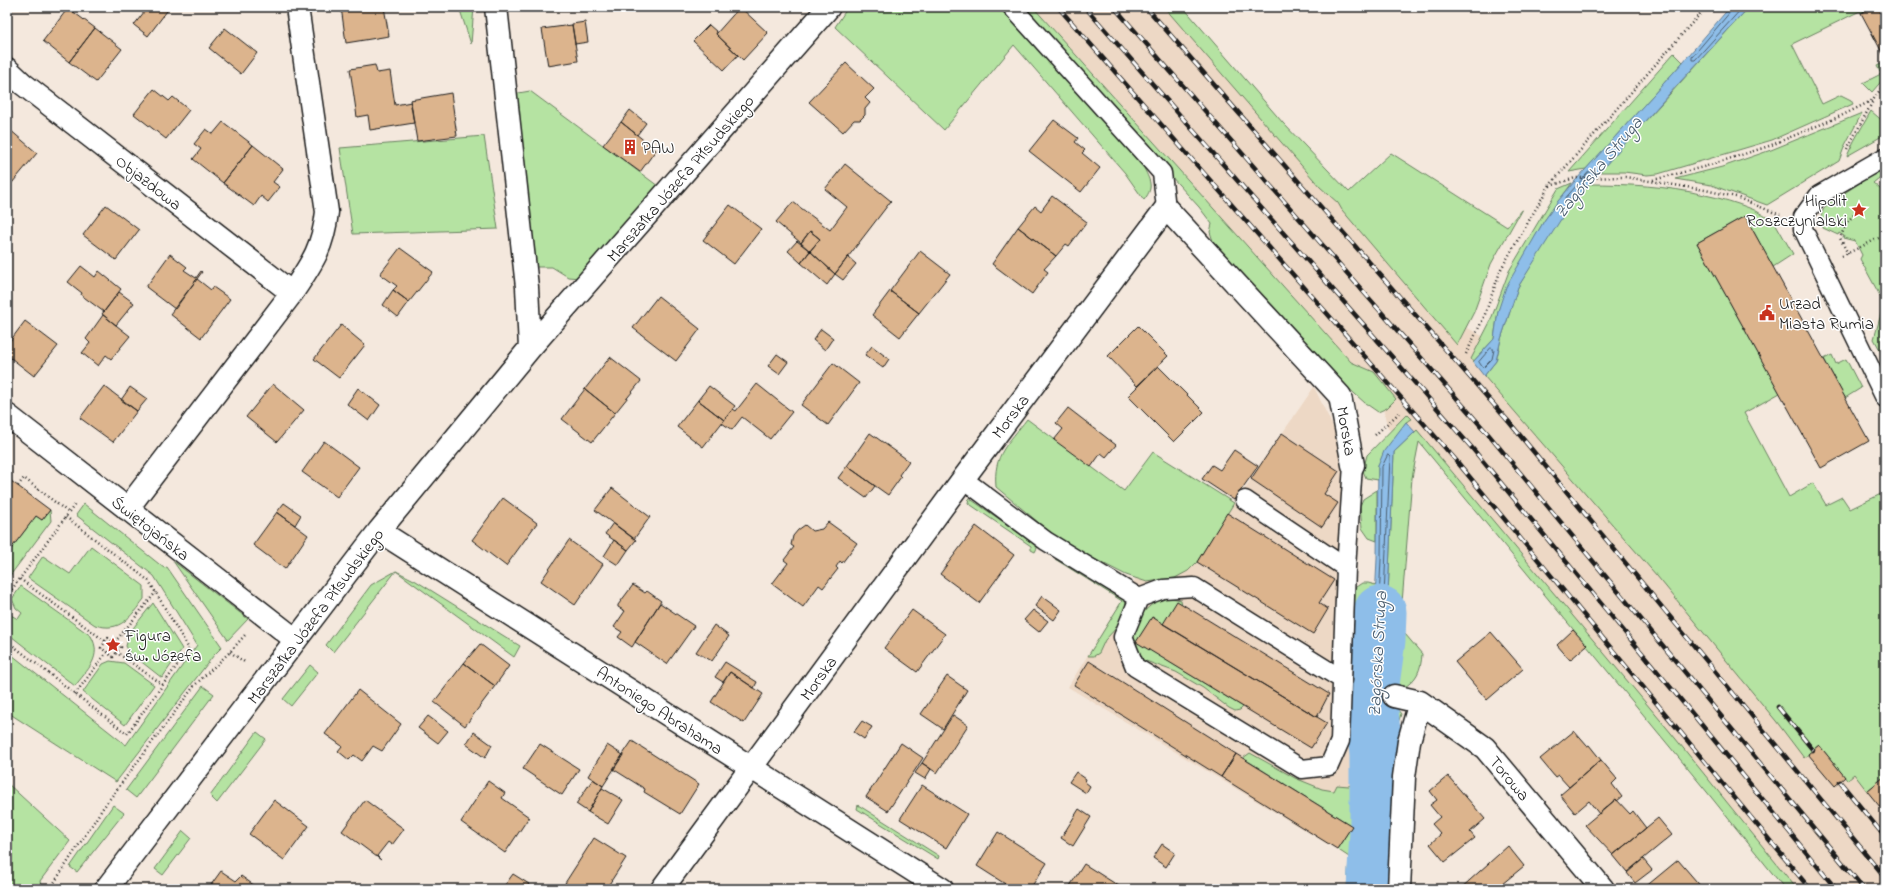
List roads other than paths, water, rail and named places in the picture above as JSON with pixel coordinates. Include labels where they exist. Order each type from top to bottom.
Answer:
[{"type":"street","points":[[127,509],[292,292],[316,257],[325,233],[327,212],[297,7]]},
{"type":"street","points":[[496,7],[527,287],[530,348]]},
{"type":"street","name":"Marszałka Józefa Piłsudskiego","points":[[106,889],[379,531],[530,348],[830,7]]},
{"type":"street","name":"Objazdowa","points":[[7,69],[23,84],[292,292]]},
{"type":"street","name":"Morska","points":[[662,889],[752,769],[963,478],[1166,208],[1340,396],[1353,465]]},
{"type":"street","name":"Świętojańska","points":[[7,415],[296,640]]},
{"type":"street","name":"Antoniego Abrahama","points":[[379,531],[942,889]]},
{"type":"street","name":"Torowa","points":[[1394,696],[1420,702],[1485,748],[1604,889]]},
{"type":"street","points":[[1399,889],[1404,777],[1409,740],[1420,702]]},
{"type":"lane","points":[[1012,7],[1162,173],[1166,208]]},
{"type":"lane","points":[[1885,157],[1818,195],[1803,217],[1803,229],[1885,398]]},
{"type":"lane","points":[[1343,680],[1194,587],[1163,589],[1139,598],[1123,637],[1135,667],[1302,769],[1329,766],[1340,741],[1343,680],[1346,568],[1353,465]]},
{"type":"lane","points":[[963,478],[1046,542],[1139,598]]},
{"type":"lane","points":[[1245,500],[1346,568]]},
{"type":"water","points":[[1730,7],[1749,7],[1570,205],[1518,287],[1501,339],[1496,361],[1484,376],[1473,362],[1494,339],[1498,311],[1506,287],[1544,221],[1575,181],[1683,62]]},
{"type":"water","points":[[1406,422],[1415,432],[1394,452],[1385,667],[1382,687],[1364,684],[1365,672],[1371,659],[1373,639],[1377,559],[1378,466],[1384,451]]},
{"type":"water","points":[[1362,698],[1380,701],[1385,753],[1385,804],[1381,889],[1364,889],[1367,817]]},
{"type":"waterway","name":"Zagórska Struga","points":[[1373,889],[1376,831],[1376,755],[1371,699],[1379,640],[1380,612]]},
{"type":"railway","points":[[1058,7],[1454,458],[1810,889]]},
{"type":"railway","points":[[1085,7],[1472,448],[1836,889]]},
{"type":"railway","points":[[1114,7],[1488,434],[1864,889]]},
{"type":"railway","points":[[1146,7],[1509,422],[1885,877]]},
{"type":"railway","points":[[1778,707],[1813,750]]},
{"type":"railway","points":[[1840,782],[1885,837]]},
{"type":"place","name":"PAW","points":[[630,147]]},
{"type":"place","name":"Hipolit Roszczynialski","points":[[1859,210]]},
{"type":"place","name":"Urzad Miasta Rumia","points":[[1767,313]]},
{"type":"place","name":"Figura św. Józefa","points":[[113,645]]}]
